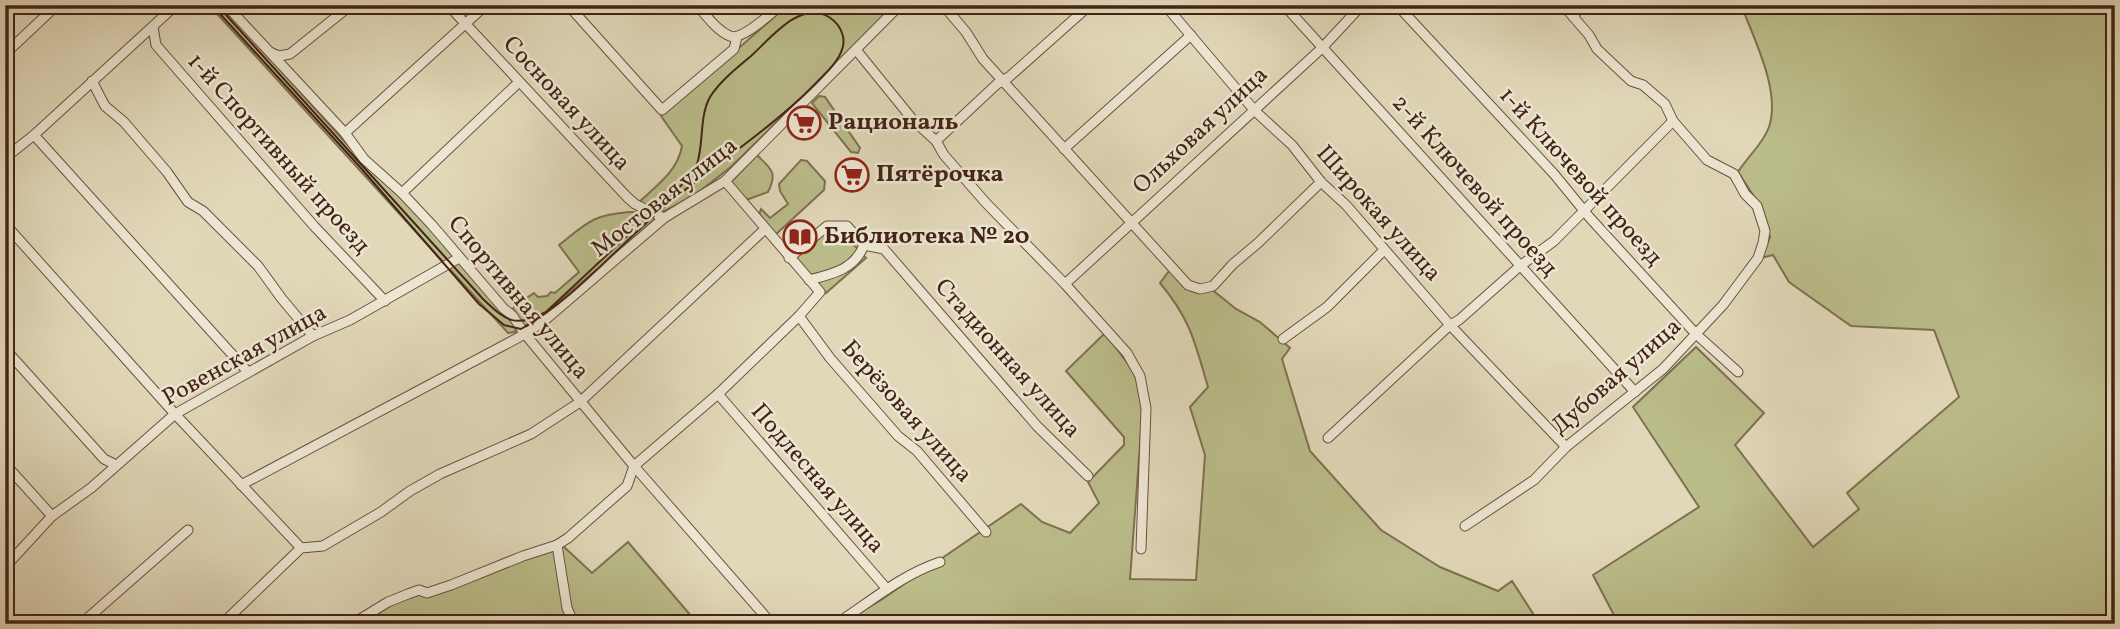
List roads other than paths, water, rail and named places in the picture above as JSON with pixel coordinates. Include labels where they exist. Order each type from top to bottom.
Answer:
[{"type":"street","points":[[5,54],[57,5]]},
{"type":"street","points":[[5,158],[34,135],[176,5]]},
{"type":"street","name":"Спортивная улица","points":[[226,5],[345,133],[364,159],[402,193],[504,309],[512,314],[580,402],[772,624]]},
{"type":"street","points":[[268,51],[279,56],[290,54],[351,5]]},
{"type":"street","name":"Сосновая улица","points":[[448,5],[626,197],[664,218]]},
{"type":"street","points":[[345,133],[486,5]]},
{"type":"street","points":[[568,5],[662,110],[734,49],[740,36],[781,5]]},
{"type":"street","points":[[697,5],[729,36],[740,36]]},
{"type":"street","name":"Мостовая улица","points":[[241,485],[525,334],[545,320],[664,218],[725,181],[900,5]]},
{"type":"street","points":[[943,5],[966,32],[983,59],[1188,285],[1200,289],[1213,286],[1321,182]]},
{"type":"street","points":[[936,141],[1090,5]]},
{"type":"street","name":"Широкая улица","points":[[1165,5],[1255,111],[1292,145],[1321,182],[1346,205],[1450,324],[1566,447]]},
{"type":"street","name":"2-й Ключевой проезд","points":[[1284,5],[1635,392]]},
{"type":"street","name":"Ольховая улица","points":[[1065,284],[1255,111],[1274,90],[1322,48],[1362,5]]},
{"type":"street","name":"1-й Ключевой проезд","points":[[1397,5],[1554,174],[1696,334],[1738,372]]},
{"type":"street","points":[[1328,438],[1450,324],[1459,320],[1520,266],[1554,241],[1673,121],[1665,104],[1643,85],[1631,81],[1597,49],[1563,5]]},
{"type":"street","points":[[1573,16],[1582,5]]},
{"type":"street","name":"1-й Спортивный проезд","points":[[153,27],[156,45],[314,226],[385,301]]},
{"type":"street","points":[[1064,149],[1191,35]]},
{"type":"street","points":[[857,51],[986,203],[1127,353],[1140,376],[1146,408],[1141,548]]},
{"type":"street","points":[[92,81],[104,106],[124,122],[167,172],[188,202],[203,211],[258,266],[313,337]]},
{"type":"street","points":[[402,193],[519,82]]},
{"type":"street","name":"Дубовая улица","points":[[1465,526],[1534,480],[1566,447],[1663,369],[1723,305],[1758,258],[1765,231],[1757,206],[1745,194],[1734,174],[1707,160],[1673,121]]},
{"type":"street","points":[[34,135],[248,372]]},
{"type":"street","points":[[725,181],[809,280],[845,268],[860,256],[864,245]]},
{"type":"street","points":[[5,224],[175,414],[301,548]]},
{"type":"street","name":"Стадионная улица","points":[[789,258],[827,226],[847,226],[864,245],[884,249],[1037,426],[1088,476]]},
{"type":"street","points":[[222,624],[301,548],[323,546],[440,474],[531,434],[580,402],[765,229]]},
{"type":"street","points":[[1283,339],[1327,307],[1384,250]]},
{"type":"street","name":"Ровенская улица","points":[[5,567],[52,516],[91,488],[175,414],[459,258]]},
{"type":"street","name":"Подлесная улица","points":[[352,624],[388,602],[408,594],[419,590],[427,593],[557,545],[626,486],[634,466],[718,394],[799,316],[820,292],[809,280]]},
{"type":"street","name":"Берёзовая улица","points":[[799,316],[830,358],[898,436],[917,451],[986,532]]},
{"type":"street","points":[[5,349],[104,459],[116,465]]},
{"type":"street","name":"Подлесная улица","points":[[718,394],[887,589]]},
{"type":"street","points":[[5,464],[52,516]]},
{"type":"street","points":[[81,624],[188,530]]},
{"type":"street","points":[[557,545],[567,608],[574,624]]},
{"type":"street","points":[[836,624],[887,589],[924,567],[940,562]]},
{"type":"tram line","points":[[212,5],[360,167],[479,304],[504,325],[521,329],[540,317],[559,303],[682,192],[787,111],[833,65],[843,44],[842,33],[837,24],[818,13],[797,17],[777,31],[724,80],[710,97],[704,113],[699,156],[689,178],[546,312],[519,321],[499,313],[483,299],[217,5]]},
{"type":"place","name":"Рациональ","points":[[804,123]]},
{"type":"place","name":"Пятёрочка","points":[[852,175]]},
{"type":"place","name":"Библиотека № 20","points":[[800,237]]}]
